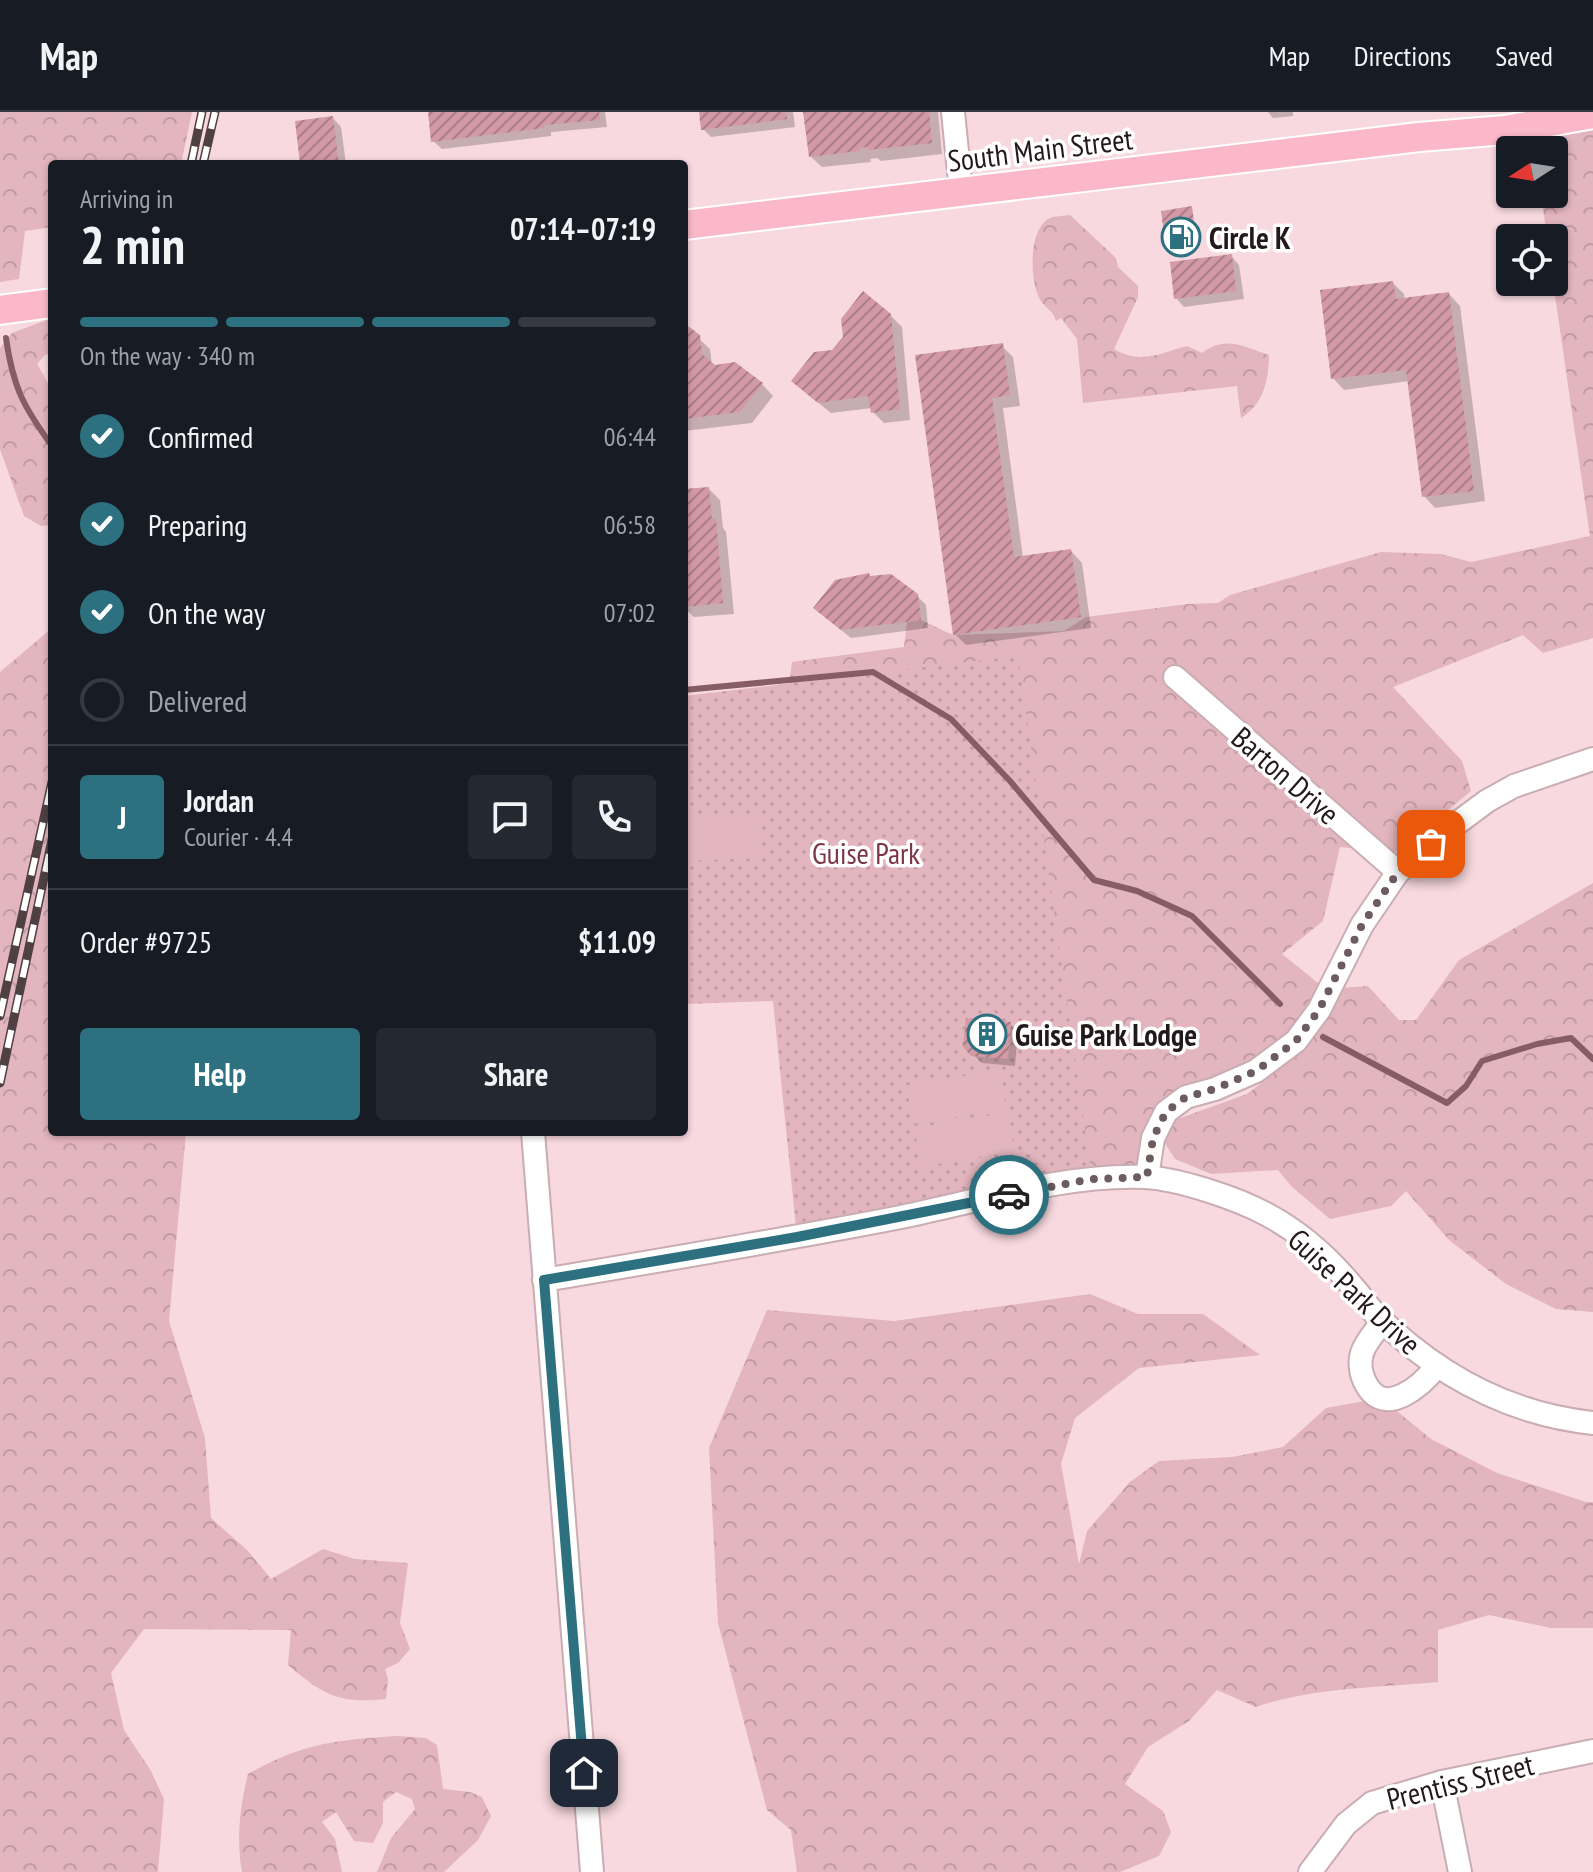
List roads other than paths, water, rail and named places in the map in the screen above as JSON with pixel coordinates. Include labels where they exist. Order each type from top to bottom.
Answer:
[{"type":"main road","name":"South Main Street","points":[[688,225],[1419,137],[1505,130],[1557,116],[1593,114]]},
{"type":"main road","points":[[0,310],[48,304]]},
{"type":"street","points":[[953,112],[961,192]]},
{"type":"street","name":"Barton Drive","points":[[1175,677],[1398,872]]},
{"type":"street","points":[[1147,1177],[1153,1138],[1166,1112],[1186,1097],[1215,1089],[1256,1071],[1296,1041],[1319,1010],[1362,925],[1398,872],[1487,801],[1514,786],[1593,759]]},
{"type":"street","points":[[533,1136],[592,1872]]},
{"type":"street","name":"Guise Park Drive","points":[[544,1280],[797,1237],[1068,1183],[1147,1177],[1219,1193],[1287,1226],[1330,1261],[1383,1321],[1437,1366],[1486,1395],[1566,1420],[1593,1423]]},
{"type":"street","points":[[1383,1321],[1361,1356],[1361,1370],[1371,1391],[1381,1398],[1404,1396],[1437,1366]]},
{"type":"street","name":"Prentiss Street","points":[[1310,1872],[1346,1824],[1372,1803],[1442,1782],[1593,1751]]},
{"type":"street","points":[[1442,1782],[1460,1872]]},
{"type":"waterway","points":[[6,338],[21,395],[48,440]]},
{"type":"waterway","points":[[688,690],[873,672],[951,719],[1010,781],[1094,880],[1137,891],[1192,916],[1280,1004]]},
{"type":"waterway","points":[[1323,1037],[1447,1103],[1466,1086],[1482,1061],[1537,1044],[1571,1038],[1593,1059]]},
{"type":"railway","points":[[192,160],[202,112]]},
{"type":"railway","points":[[204,160],[215,112]]},
{"type":"railway","points":[[0,1016],[48,800]]},
{"type":"railway","points":[[0,1083],[48,859]]},
{"type":"place","name":"Circle K","points":[[1181,237]]},
{"type":"place","name":"Guise Park Lodge","points":[[987,1034]]},
{"type":"park label","name":"Guise Park","points":[[866,852]]}]
